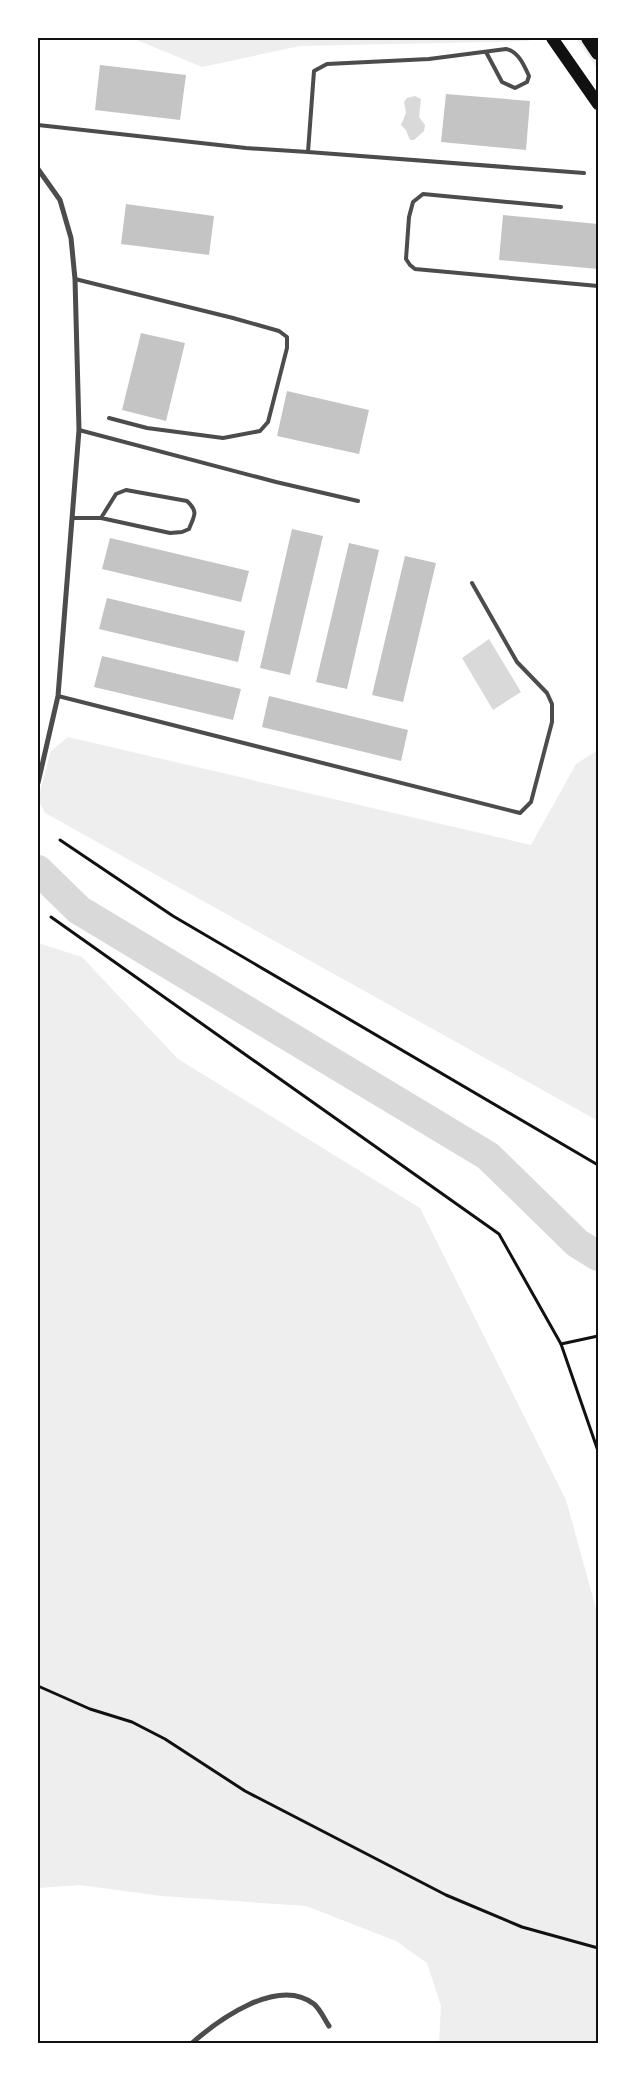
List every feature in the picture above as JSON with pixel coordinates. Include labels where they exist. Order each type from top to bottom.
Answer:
[{"type":"highway","points":[[588,38],[598,53]]},
{"type":"main road","points":[[552,38],[598,104]]},
{"type":"street","points":[[38,169],[60,200],[71,238],[75,279],[79,430],[58,696],[38,783]]},
{"type":"street","points":[[191,2044],[208,2029],[249,2004],[269,1997],[287,1996],[302,1998],[316,2005],[329,2026]]},
{"type":"lane","points":[[308,152],[314,71],[319,67],[327,64],[429,59],[486,52],[512,50],[526,68],[529,76],[527,82],[515,88],[502,82],[486,52]]},
{"type":"lane","points":[[38,125],[246,148],[584,173]]},
{"type":"lane","points":[[562,207],[423,194],[413,202],[409,217],[406,259],[410,266],[415,269],[598,286]]},
{"type":"lane","points":[[75,279],[233,318],[279,331],[287,337],[287,348],[268,422],[260,431],[223,438],[147,428],[109,418]]},
{"type":"lane","points":[[79,430],[276,482],[358,501]]},
{"type":"lane","points":[[72,518],[101,518],[170,533],[189,529],[195,514],[194,508],[187,501],[126,490],[116,494],[101,518]]},
{"type":"lane","points":[[58,696],[520,813],[531,802],[552,722],[552,704],[548,693],[517,662],[472,583]]},
{"type":"path","points":[[60,840],[172,916],[598,1165]]},
{"type":"path","points":[[51,917],[499,1234],[561,1344],[598,1451]]},
{"type":"path","points":[[561,1344],[598,1336]]},
{"type":"path","points":[[38,1686],[90,1709],[132,1722],[165,1739],[245,1791],[446,1896],[522,1927],[598,1948]]},
{"type":"shaded area","points":[[132,38],[527,38],[529,41],[300,46],[202,67]]},
{"type":"shaded area","points":[[576,38],[582,38],[598,61],[598,70]]},
{"type":"shaded area","points":[[415,96],[421,99],[419,117],[425,125],[424,131],[414,140],[410,140],[406,130],[401,125],[406,113],[404,102],[407,98]]},
{"type":"shaded area","points":[[489,639],[521,692],[493,710],[462,658]]},
{"type":"shaded area","points":[[68,737],[531,845],[576,764],[598,750],[598,1121],[45,813],[38,799],[51,751]]},
{"type":"shaded area","points":[[38,943],[82,957],[178,1059],[420,1208],[566,1500],[598,1616],[598,2043],[439,2043],[441,2006],[427,1963],[396,1941],[306,1906],[161,1896],[80,1885],[38,1888]]},
{"type":"building","points":[[100,65],[186,75],[180,120],[95,110]]},
{"type":"building","points":[[446,94],[530,101],[526,150],[441,142]]},
{"type":"building","points":[[126,204],[214,216],[209,255],[121,244]]},
{"type":"building","points":[[503,215],[598,224],[598,269],[499,260]]},
{"type":"building","points":[[141,333],[185,343],[166,421],[122,410]]},
{"type":"building","points":[[287,391],[369,410],[359,454],[277,436]]},
{"type":"building","points":[[292,529],[323,536],[290,675],[260,668]]},
{"type":"building","points":[[110,538],[249,571],[241,602],[102,569]]},
{"type":"building","points":[[349,543],[379,550],[347,689],[316,682]]},
{"type":"building","points":[[405,556],[436,563],[403,702],[372,695]]},
{"type":"building","points":[[107,598],[245,631],[238,662],[99,629]]},
{"type":"building","points":[[102,656],[241,689],[233,720],[94,687]]},
{"type":"building","points":[[269,696],[408,730],[401,761],[262,727]]},
{"type":"waterway","points":[[38,870],[79,910],[488,1156],[577,1243],[598,1256]]}]
